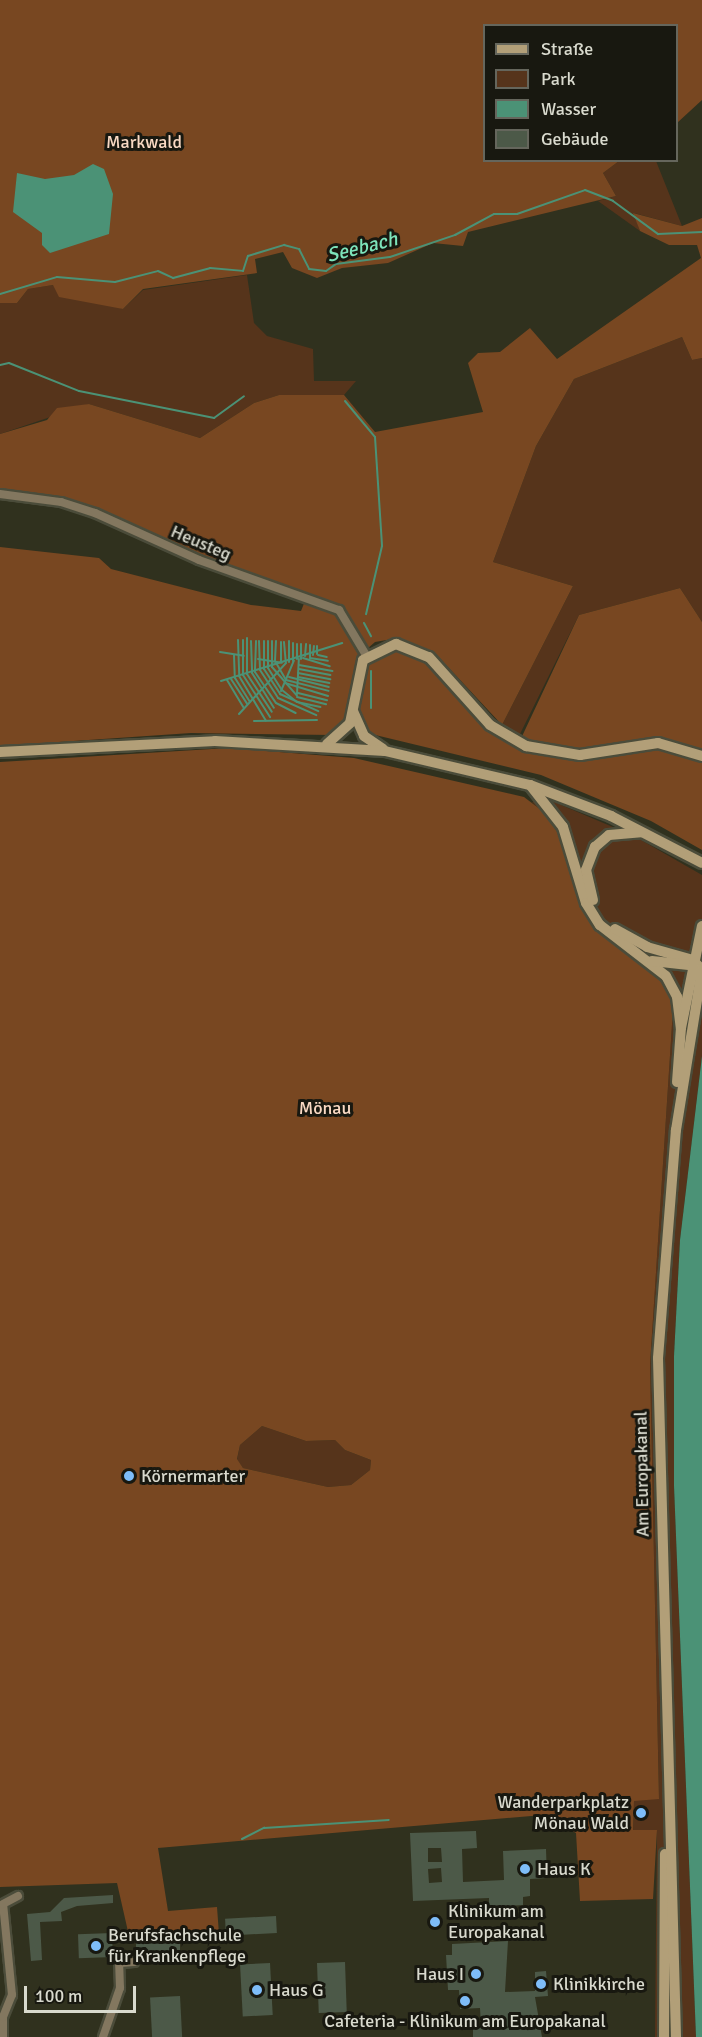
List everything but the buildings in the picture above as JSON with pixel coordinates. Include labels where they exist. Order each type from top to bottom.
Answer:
[{"type":"main road","points":[[327,745],[343,733],[353,711],[358,671],[366,655],[396,644],[418,649],[490,724],[535,749],[580,755],[658,743],[702,756]]},
{"type":"main road","points":[[353,711],[364,735],[385,751]]},
{"type":"main road","points":[[0,752],[215,741],[327,745],[385,751],[530,785],[645,832],[702,863]]},
{"type":"main road","points":[[530,785],[563,827],[586,903],[600,925],[652,961],[677,997],[681,1028]]},
{"type":"main road","points":[[645,832],[620,832],[595,846],[586,870],[591,896],[606,920],[626,937],[698,966]]},
{"type":"main road","name":"Am Europakanal","points":[[676,1130],[702,926]]},
{"type":"main road","points":[[652,961],[698,966]]},
{"type":"main road","name":"Am Europakanal","points":[[676,2037],[657,1457],[662,1286],[676,1130],[681,1028],[698,966]]},
{"type":"main road","name":"Am Europakanal","points":[[664,2037],[661,1923],[670,1818]]},
{"type":"street","name":"Heusteg","points":[[0,494],[61,502],[94,513],[200,560],[339,610],[366,655]]},
{"type":"street","points":[[3,2037],[3,2017],[12,1995],[3,1904],[18,1896]]},
{"type":"street","points":[[103,2037],[120,1988],[119,1962],[134,1962]]},
{"type":"green space","name":"Markwald","points":[[0,0],[702,0],[702,100],[678,122],[678,24],[483,24],[483,162],[618,162],[603,173],[616,196],[468,232],[463,246],[433,243],[388,263],[342,268],[317,278],[292,268],[283,252],[255,259],[257,273],[143,289],[123,309],[59,297],[53,285],[28,289],[17,303],[0,303]]},
{"type":"green space","points":[[618,162],[656,162],[682,226],[634,213],[640,231],[598,201],[616,196],[603,173]]},
{"type":"green space","points":[[633,213],[682,226],[702,218],[702,358],[692,360],[682,337],[574,379],[536,446],[493,562],[573,586],[502,725],[434,652],[398,638],[375,642],[359,656],[347,719],[333,735],[191,733],[0,746],[0,547],[99,558],[111,569],[251,605],[301,611],[305,601],[219,571],[61,502],[0,494],[0,434],[47,420],[57,408],[89,404],[200,438],[254,403],[279,395],[344,395],[375,432],[483,412],[468,363],[478,353],[500,352],[530,328],[557,359],[701,258],[697,245],[669,245],[640,231]]},
{"type":"green space","points":[[247,275],[254,323],[267,336],[313,349],[314,381],[356,381],[344,395],[279,395],[254,403],[200,438],[89,404],[0,434],[0,303],[17,303],[28,289],[53,285],[123,309],[143,290]]},
{"type":"green space","points":[[682,337],[692,360],[702,358],[702,622],[680,588],[579,615],[519,736],[502,725],[573,586],[493,562],[536,446],[574,379]]},
{"type":"green space","points":[[680,588],[702,622],[702,850],[651,821],[541,775],[367,733],[358,711],[360,676],[371,661],[399,649],[423,657],[479,720],[517,747],[579,615]]},
{"type":"green space","name":"Mönau","points":[[228,748],[354,758],[524,797],[545,813],[563,841],[577,892],[594,923],[658,974],[668,991],[673,1009],[650,1365],[659,1799],[634,1801],[633,1830],[657,1830],[653,1899],[580,1901],[576,1833],[543,1815],[158,1848],[168,1911],[217,1907],[219,1934],[129,1936],[117,1883],[0,1887],[0,762]],"holes":[[[262,1426],[306,1441],[335,1440],[345,1450],[371,1460],[370,1470],[351,1485],[328,1487],[243,1468],[237,1459],[240,1445]]]},
{"type":"green space","points":[[547,799],[634,836],[702,875],[702,1056],[680,1240],[674,1356],[674,1486],[696,2037],[655,2037],[657,1831],[633,1831],[634,1800],[659,1798],[650,1365],[673,1009],[628,953],[594,923],[554,825],[532,802]]},
{"type":"green space","points":[[262,1426],[306,1441],[335,1440],[345,1450],[371,1460],[370,1470],[351,1485],[328,1487],[243,1468],[237,1460],[240,1445]]},
{"type":"water","points":[[93,164],[104,169],[113,194],[109,234],[50,253],[42,245],[42,233],[13,212],[17,173],[45,179],[74,175]]},
{"type":"water","points":[[702,1056],[702,2037],[696,2037],[674,1486],[674,1356],[680,1240]]},
{"type":"waterway","name":"Seebach","points":[[0,294],[57,277],[115,282],[158,271],[173,278],[210,268],[243,271],[248,256],[284,245],[299,249],[309,269],[326,271],[336,264],[390,257],[455,235],[494,214],[517,214],[585,190],[613,201],[658,234],[702,232]]},
{"type":"waterway","points":[[0,365],[9,363],[79,391],[214,418],[244,396]]},
{"type":"waterway","points":[[345,401],[375,437],[382,546],[366,614]]},
{"type":"waterway","points":[[364,623],[371,636]]},
{"type":"waterway","points":[[247,638],[247,674],[272,712]]},
{"type":"waterway","points":[[238,640],[239,676],[266,721]]},
{"type":"waterway","points":[[243,640],[243,675],[270,717]]},
{"type":"waterway","points":[[251,641],[252,673],[274,708]]},
{"type":"waterway","points":[[256,641],[255,672],[276,703],[296,713]]},
{"type":"waterway","points":[[259,641],[260,670],[278,698],[316,715]]},
{"type":"waterway","points":[[264,641],[264,669],[280,694],[318,711]]},
{"type":"waterway","points":[[268,641],[268,668],[282,690],[297,702],[320,707]]},
{"type":"waterway","points":[[272,641],[272,667],[297,696]]},
{"type":"waterway","points":[[276,641],[275,661],[286,680],[329,691]]},
{"type":"waterway","points":[[289,641],[289,662]]},
{"type":"waterway","points":[[281,642],[281,662]]},
{"type":"waterway","points":[[284,642],[286,663]]},
{"type":"waterway","points":[[293,643],[293,661]]},
{"type":"waterway","points":[[221,681],[342,643]]},
{"type":"waterway","points":[[297,644],[297,659]]},
{"type":"waterway","points":[[301,644],[301,659]]},
{"type":"waterway","points":[[305,656],[306,644]]},
{"type":"waterway","points":[[310,645],[310,658],[328,661]]},
{"type":"waterway","points":[[313,655],[314,646]]},
{"type":"waterway","points":[[317,646],[317,654]]},
{"type":"waterway","points":[[220,652],[244,656]]},
{"type":"waterway","points":[[234,655],[235,678],[250,702]]},
{"type":"waterway","points":[[318,655],[327,657]]},
{"type":"waterway","points":[[303,658],[330,666]]},
{"type":"waterway","points":[[258,659],[282,663]]},
{"type":"waterway","points":[[297,694],[299,659]]},
{"type":"waterway","points":[[281,691],[294,661]]},
{"type":"waterway","points":[[239,714],[286,663]]},
{"type":"waterway","points":[[299,665],[332,671]]},
{"type":"waterway","points":[[299,669],[330,675]]},
{"type":"waterway","points":[[371,671],[371,708]]},
{"type":"waterway","points":[[298,673],[330,679]]},
{"type":"waterway","points":[[289,677],[329,687]]},
{"type":"waterway","points":[[298,677],[329,683]]},
{"type":"waterway","points":[[231,679],[247,704]]},
{"type":"waterway","points":[[227,680],[244,708]]},
{"type":"waterway","points":[[285,683],[328,696]]},
{"type":"waterway","points":[[298,693],[327,700]]},
{"type":"waterway","points":[[297,697],[326,704]]},
{"type":"waterway","points":[[254,721],[317,720]]},
{"type":"waterway","points":[[242,1839],[264,1828],[389,1820]]},
{"type":"place","name":"Körnermarter","points":[[129,1476]]},
{"type":"place","name":"Wanderparkplatz Mönau Wald","points":[[641,1813]]},
{"type":"place","name":"Haus K","points":[[525,1869]]},
{"type":"place","name":"Klinikum am Europakanal","points":[[435,1922]]},
{"type":"place","name":"Berufsfachschule für Krankenpflege","points":[[96,1946]]},
{"type":"place","name":"Haus I","points":[[476,1974]]},
{"type":"place","name":"Klinikkirche","points":[[541,1984]]},
{"type":"place","name":"Haus G","points":[[257,1990]]},
{"type":"place","name":"Cafeteria - Klinikum am Europakanal","points":[[465,2001]]}]
